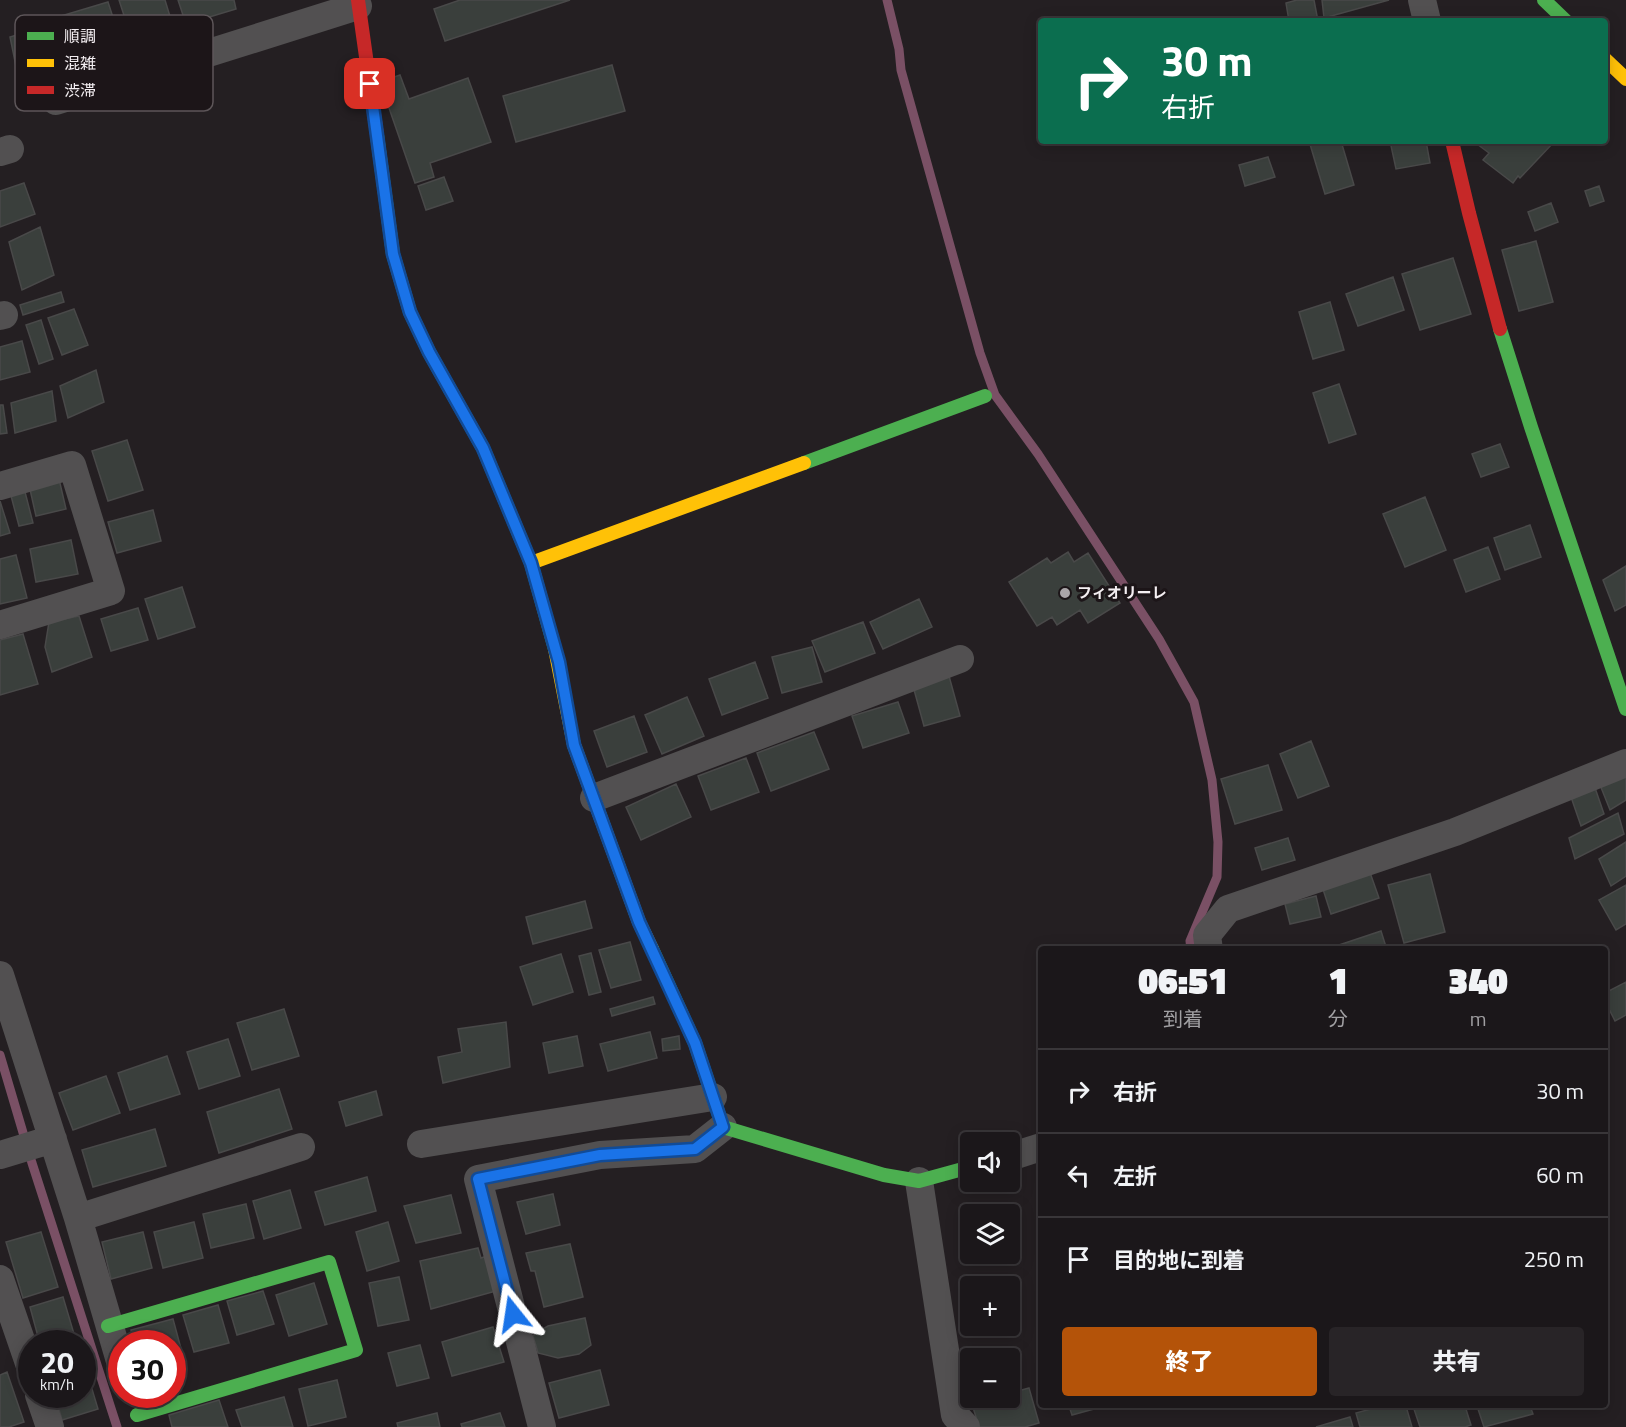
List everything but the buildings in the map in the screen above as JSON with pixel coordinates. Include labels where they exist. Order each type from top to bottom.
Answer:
[{"type":"street","points":[[1422,0],[1426,18]]},
{"type":"street","points":[[1544,0],[1563,18]]},
{"type":"street","points":[[213,50],[358,3],[393,254],[407,302],[429,352],[483,448],[531,563],[559,662],[574,745],[639,922],[695,1043],[723,1127]]},
{"type":"street","points":[[1608,62],[1626,79]]},
{"type":"street","points":[[1453,144],[1467,211],[1511,368],[1626,709]]},
{"type":"street","points":[[531,563],[985,396]]},
{"type":"street","points":[[0,486],[72,465],[111,591],[0,625]]},
{"type":"street","points":[[594,798],[960,660]]},
{"type":"street","points":[[1208,946],[1207,935],[1228,909],[1455,832],[1626,763]]},
{"type":"street","points":[[0,975],[78,1218],[109,1330]]},
{"type":"street","points":[[420,1144],[714,1097]]},
{"type":"street","points":[[723,1127],[884,1175],[920,1181],[960,1170]]},
{"type":"street","points":[[542,1427],[478,1179],[600,1155],[695,1149],[723,1127]]},
{"type":"street","points":[[0,1155],[53,1139]]},
{"type":"street","points":[[78,1218],[301,1147]]},
{"type":"street","points":[[1020,1154],[1038,1148]]},
{"type":"street","points":[[920,1181],[955,1415],[966,1427]]},
{"type":"street","points":[[108,1326],[328,1262],[356,1350],[136,1412]]},
{"type":"street","points":[[0,1279],[18,1331]]},
{"type":"street","points":[[43,1408],[50,1427]]},
{"type":"waterway","points":[[887,0],[899,49],[901,70],[980,353],[995,395],[1038,454],[1159,639],[1194,702],[1212,780],[1218,842],[1217,877],[1190,941],[1191,946]]},
{"type":"waterway","points":[[0,1055],[32,1163],[117,1427]]},
{"type":"traffic: fast","points":[[1544,0],[1563,18]]},
{"type":"traffic: fast","points":[[377,135],[393,254],[410,312],[429,352],[483,448],[531,563],[555,649]]},
{"type":"traffic: fast","points":[[1500,329],[1626,709]]},
{"type":"traffic: fast","points":[[804,463],[985,396]]},
{"type":"traffic: fast","points":[[652,949],[695,1043],[723,1127],[884,1175],[919,1181],[960,1170]]},
{"type":"traffic: fast","points":[[108,1326],[329,1262],[356,1350],[137,1415]]},
{"type":"traffic: slow","points":[[1608,62],[1626,79]]},
{"type":"traffic: slow","points":[[531,563],[804,463]]},
{"type":"traffic: slow","points":[[555,649],[574,745],[639,922],[652,949]]},
{"type":"traffic: jam","points":[[358,0],[377,135]]},
{"type":"traffic: jam","points":[[1453,144],[1500,329]]},
{"type":"place","name":"フィオリーレ","points":[[1065,593]]},
{"type":"route","points":[[370,84],[393,254],[410,312],[429,352],[483,448],[531,563],[559,662],[574,745],[639,922],[695,1043],[723,1127],[695,1149],[600,1155],[478,1179],[513,1314]]}]
